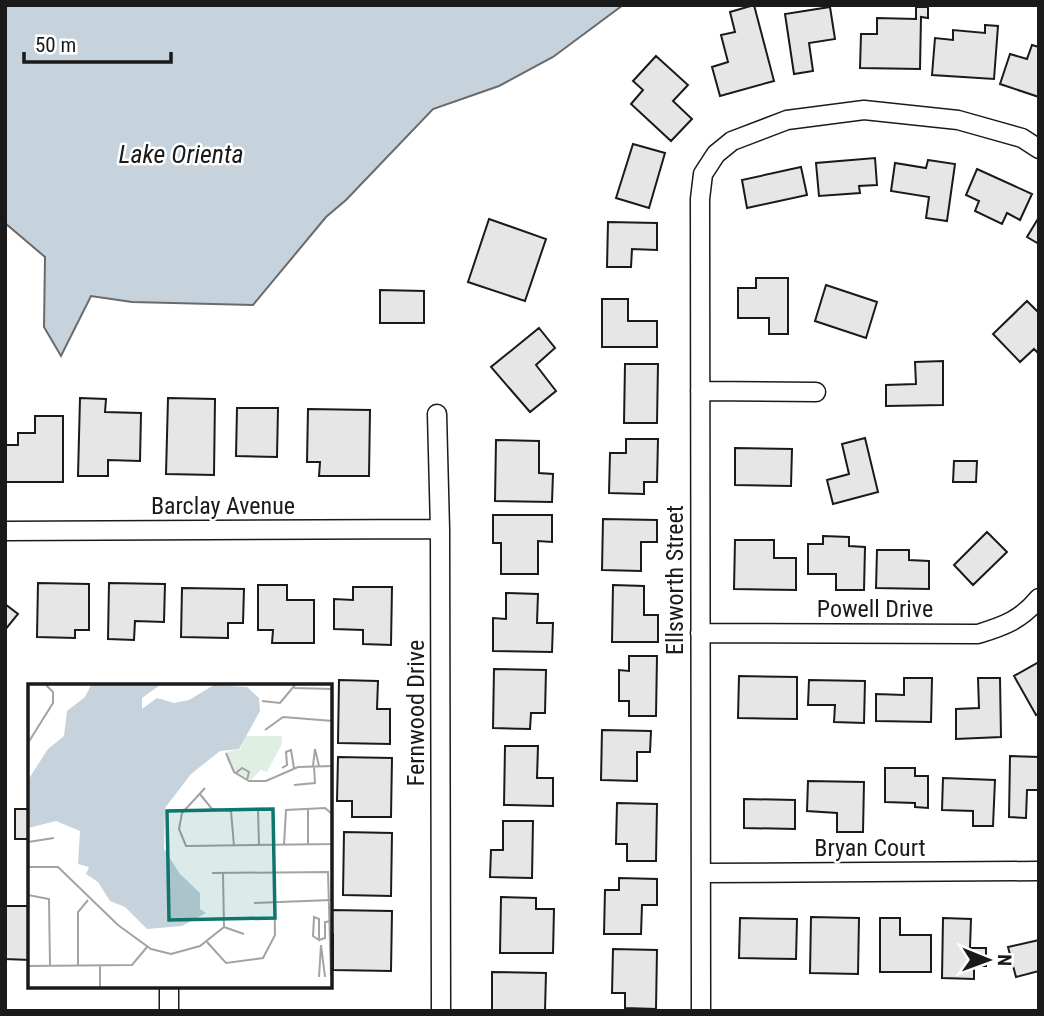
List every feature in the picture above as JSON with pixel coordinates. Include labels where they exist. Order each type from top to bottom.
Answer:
[{"type":"street","name":"Ellsworth Street","points":[[701,1011],[700,199],[703,174],[716,154],[732,141],[787,120],[864,110],[958,120],[1022,138],[1039,149]]},
{"type":"street","points":[[700,391],[816,392]]},
{"type":"street","name":"Fernwood Drive","points":[[437,414],[440,529],[441,1011]]},
{"type":"street","name":"Barclay Avenue","points":[[5,531],[440,529]]},
{"type":"street","name":"Powell Drive","points":[[699,633],[978,634],[1003,627],[1028,613],[1039,598]]},
{"type":"street","name":"Bryan Court","points":[[701,873],[1038,871]]},
{"type":"street","points":[[169,988],[169,1011]]},
{"type":"water","name":"Lake Orienta","points":[[5,5],[623,5],[553,57],[499,86],[433,109],[346,200],[326,217],[253,305],[132,302],[91,296],[61,356],[44,327],[45,257],[5,223]]},
{"type":"building","points":[[754,5],[774,81],[720,96],[712,67],[728,62],[721,35],[735,32],[730,12]]},
{"type":"building","points":[[830,7],[835,39],[809,43],[813,71],[794,74],[785,14]]},
{"type":"building","points":[[916,7],[928,7],[928,18],[921,17],[920,69],[860,68],[861,34],[877,34],[877,18],[916,19]]},
{"type":"building","points":[[985,25],[998,26],[994,79],[932,75],[935,38],[953,40],[953,30],[985,33]]},
{"type":"building","points":[[1032,45],[1039,47],[1039,97],[1000,84],[1010,54],[1027,59]]},
{"type":"building","points":[[656,56],[688,85],[673,101],[692,119],[671,141],[631,104],[643,90],[633,81]]},
{"type":"building","points":[[633,144],[665,153],[649,208],[616,198]]},
{"type":"building","points":[[875,158],[877,185],[859,186],[860,193],[819,196],[816,163]]},
{"type":"building","points":[[928,160],[955,164],[947,221],[926,218],[929,197],[891,191],[895,163],[926,168]]},
{"type":"building","points":[[801,167],[807,195],[747,208],[742,180]]},
{"type":"building","points":[[977,169],[1032,194],[1020,220],[1007,213],[1002,224],[975,211],[979,201],[966,195]]},
{"type":"building","points":[[1039,217],[1039,244],[1027,237]]},
{"type":"building","points":[[489,219],[546,239],[525,301],[468,282]]},
{"type":"building","points":[[608,222],[657,223],[657,250],[632,249],[631,267],[607,267]]},
{"type":"building","points":[[756,278],[788,278],[788,334],[769,334],[769,318],[738,318],[738,288],[756,288]]},
{"type":"building","points":[[826,285],[877,302],[866,338],[815,321]]},
{"type":"building","points":[[380,290],[424,291],[424,323],[380,323]]},
{"type":"building","points":[[602,299],[628,299],[628,321],[657,321],[657,347],[602,347]]},
{"type":"building","points":[[1027,301],[1039,313],[1039,354],[1034,349],[1020,362],[993,334]]},
{"type":"building","points":[[539,328],[555,348],[536,365],[556,391],[530,412],[491,367]]},
{"type":"building","points":[[943,361],[943,405],[886,406],[886,385],[916,384],[915,362]]},
{"type":"building","points":[[625,364],[658,364],[657,423],[624,423]]},
{"type":"building","points":[[80,398],[106,399],[105,412],[141,413],[140,461],[108,460],[108,476],[78,476]]},
{"type":"building","points":[[168,398],[215,399],[214,475],[166,474]]},
{"type":"building","points":[[237,408],[278,408],[277,457],[236,456]]},
{"type":"building","points":[[308,409],[370,410],[369,476],[319,476],[320,462],[307,462]]},
{"type":"building","points":[[35,416],[63,416],[63,482],[5,482],[5,445],[18,445],[18,433],[35,433]]},
{"type":"building","points":[[865,438],[878,492],[833,504],[827,480],[849,474],[842,444]]},
{"type":"building","points":[[626,439],[658,439],[657,482],[644,482],[644,494],[609,493],[610,453],[626,453]]},
{"type":"building","points":[[496,440],[539,441],[539,473],[553,474],[552,502],[495,501]]},
{"type":"building","points":[[735,448],[792,449],[791,486],[735,485]]},
{"type":"building","points":[[954,461],[977,461],[976,482],[953,482]]},
{"type":"building","points":[[493,515],[552,515],[552,542],[538,541],[538,574],[501,574],[501,543],[493,543]]},
{"type":"building","points":[[603,519],[657,520],[657,542],[641,542],[641,571],[602,570]]},
{"type":"building","points":[[987,532],[1007,552],[973,585],[954,565]]},
{"type":"building","points":[[823,536],[849,537],[849,546],[865,547],[864,590],[836,590],[836,574],[808,574],[808,544],[823,544]]},
{"type":"building","points":[[735,540],[774,540],[774,558],[796,558],[796,590],[734,589]]},
{"type":"building","points":[[877,550],[909,550],[909,560],[929,561],[929,589],[876,588]]},
{"type":"building","points":[[38,583],[89,584],[89,630],[75,630],[75,638],[37,637]]},
{"type":"building","points":[[109,583],[165,584],[164,622],[135,621],[134,640],[108,639]]},
{"type":"building","points":[[258,585],[287,585],[287,600],[314,600],[314,643],[272,643],[273,630],[258,630]]},
{"type":"building","points":[[613,585],[644,586],[644,615],[658,615],[658,642],[612,642]]},
{"type":"building","points":[[353,587],[392,587],[391,645],[363,644],[363,630],[334,629],[334,599],[353,600]]},
{"type":"building","points":[[182,588],[244,589],[243,623],[228,623],[228,638],[181,637]]},
{"type":"building","points":[[506,593],[538,594],[537,623],[553,623],[552,652],[493,651],[493,618],[506,619]]},
{"type":"building","points":[[5,604],[18,614],[5,630]]},
{"type":"building","points":[[629,656],[657,656],[656,716],[629,716],[629,701],[619,701],[619,670],[629,671]]},
{"type":"building","points":[[1039,662],[1039,714],[1036,715],[1014,676]]},
{"type":"building","points":[[494,669],[546,670],[545,713],[531,713],[530,729],[493,728]]},
{"type":"building","points":[[739,676],[797,677],[797,719],[738,718]]},
{"type":"building","points":[[904,678],[932,678],[931,722],[876,721],[876,694],[904,695]]},
{"type":"building","points":[[978,678],[1000,678],[1001,737],[956,739],[956,709],[979,708]]},
{"type":"building","points":[[339,680],[378,681],[377,709],[390,709],[390,744],[338,743]]},
{"type":"building","points":[[809,680],[865,681],[864,723],[834,722],[835,705],[808,705]]},
{"type":"building","points":[[602,730],[651,731],[650,752],[637,752],[637,781],[601,780]]},
{"type":"building","points":[[505,746],[538,746],[537,778],[553,778],[553,806],[504,805]]},
{"type":"building","points":[[1010,756],[1039,757],[1039,790],[1027,790],[1026,818],[1009,817]]},
{"type":"building","points":[[338,757],[392,758],[391,817],[352,817],[352,801],[337,801]]},
{"type":"building","points":[[885,768],[915,768],[915,776],[928,776],[928,808],[915,807],[915,803],[885,802]]},
{"type":"building","points":[[943,778],[995,780],[993,826],[973,826],[973,811],[942,810]]},
{"type":"building","points":[[808,781],[864,782],[863,832],[837,832],[837,813],[807,811]]},
{"type":"building","points":[[744,799],[795,800],[795,829],[744,828]]},
{"type":"building","points":[[617,803],[657,804],[656,861],[627,861],[627,844],[616,844]]},
{"type":"building","points":[[15,809],[28,809],[28,839],[15,839]]},
{"type":"building","points":[[503,821],[533,821],[532,878],[490,877],[491,850],[503,850]]},
{"type":"building","points":[[344,832],[392,833],[391,896],[343,895]]},
{"type":"building","points":[[619,878],[657,879],[657,905],[642,905],[641,934],[604,934],[605,890],[619,890]]},
{"type":"building","points":[[501,897],[536,898],[536,909],[554,909],[553,953],[500,953]]},
{"type":"building","points":[[5,906],[28,906],[28,960],[5,959]]},
{"type":"building","points":[[332,910],[392,911],[391,971],[333,970]]},
{"type":"building","points":[[811,917],[859,918],[858,974],[810,973]]},
{"type":"building","points":[[740,918],[797,919],[796,959],[739,958]]},
{"type":"building","points":[[880,918],[900,918],[900,935],[931,935],[931,972],[880,972]]},
{"type":"building","points":[[943,918],[971,919],[970,948],[986,948],[986,966],[974,966],[974,979],[942,978]]},
{"type":"building","points":[[1039,940],[1039,971],[1016,977],[1008,947]]},
{"type":"building","points":[[613,949],[657,950],[656,1009],[625,1008],[625,993],[612,993]]},
{"type":"building","points":[[492,972],[546,973],[545,1011],[492,1011]]}]
